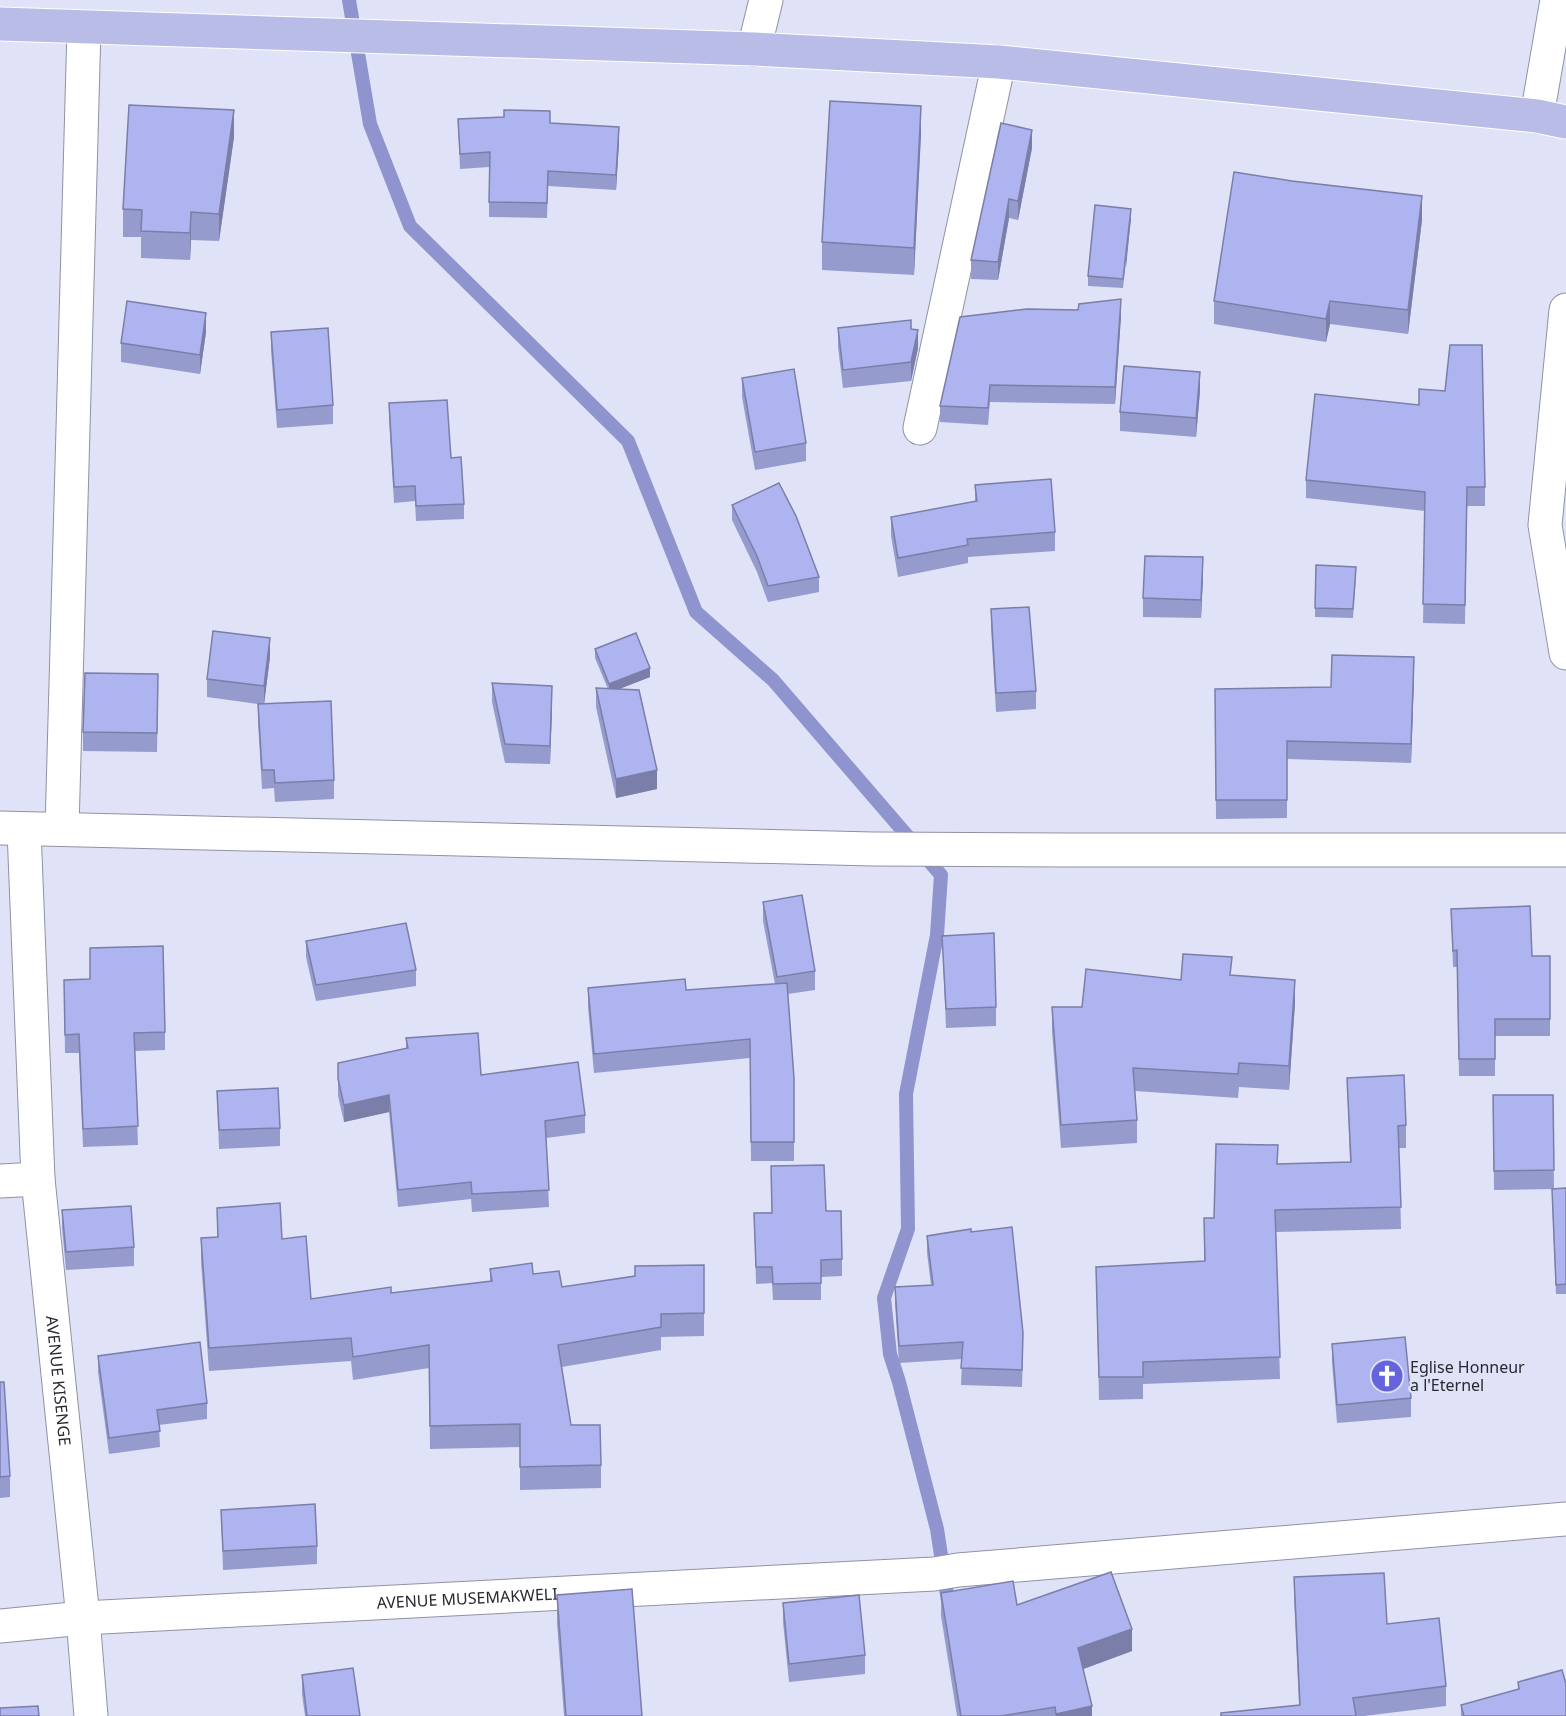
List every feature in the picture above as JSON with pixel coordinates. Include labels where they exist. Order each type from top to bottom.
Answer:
[{"type":"main road","points":[[0,24],[754,49],[999,62],[1551,119]]},
{"type":"street","points":[[754,49],[766,0]]},
{"type":"street","points":[[1551,119],[1557,0]]},
{"type":"street","points":[[62,829],[84,28]]},
{"type":"street","points":[[920,428],[999,62]]},
{"type":"street","points":[[1566,310],[1545,525],[1566,653]]},
{"type":"street","points":[[12,829],[873,849],[1566,850]]},
{"type":"street","name":"AVENUE KISENGE","points":[[12,829],[38,1179],[91,1716]]},
{"type":"street","points":[[0,1180],[38,1179]]},
{"type":"street","name":"AVENUE MUSEMAKWELI","points":[[0,1626],[83,1618],[946,1572],[1566,1519]]},
{"type":"building","points":[[830,101],[921,106],[914,248],[822,242]]},
{"type":"building","points":[[129,105],[234,110],[219,214],[191,212],[190,233],[141,231],[142,210],[123,209]]},
{"type":"building","points":[[504,110],[550,111],[550,123],[619,127],[616,175],[548,171],[547,203],[489,202],[490,152],[460,154],[458,119],[504,117]]},
{"type":"building","points":[[1001,123],[1032,130],[1018,201],[1009,199],[998,262],[971,260]]},
{"type":"building","points":[[1234,172],[1422,196],[1408,310],[1330,301],[1326,319],[1214,301]]},
{"type":"building","points":[[1095,205],[1131,209],[1123,279],[1088,276]]},
{"type":"building","points":[[1121,299],[1115,387],[990,385],[988,408],[940,406],[960,317],[1027,309],[1078,310],[1079,304]]},
{"type":"building","points":[[127,301],[206,313],[200,355],[121,343]]},
{"type":"building","points":[[911,320],[911,329],[918,330],[911,362],[843,370],[838,328]]},
{"type":"building","points":[[328,328],[333,405],[277,410],[271,332]]},
{"type":"building","points":[[1450,345],[1482,345],[1485,487],[1467,487],[1465,605],[1423,604],[1425,492],[1306,480],[1315,394],[1419,405],[1419,389],[1445,391]]},
{"type":"building","points":[[1124,366],[1200,372],[1196,418],[1120,412]]},
{"type":"building","points":[[794,369],[806,443],[755,452],[742,378]]},
{"type":"building","points":[[447,400],[451,458],[461,457],[464,504],[416,506],[415,486],[394,487],[389,403]]},
{"type":"building","points":[[1051,479],[1055,532],[967,539],[968,545],[898,558],[891,517],[977,501],[975,485]]},
{"type":"building","points":[[779,483],[796,516],[819,577],[768,586],[757,556],[732,505]]},
{"type":"building","points":[[1145,556],[1203,557],[1201,600],[1143,598]]},
{"type":"building","points":[[1316,565],[1356,567],[1353,609],[1315,608]]},
{"type":"building","points":[[1029,607],[1036,691],[996,693],[991,609]]},
{"type":"building","points":[[213,631],[270,638],[264,686],[207,679]]},
{"type":"building","points":[[636,633],[650,668],[609,684],[595,649]]},
{"type":"building","points":[[1332,655],[1414,657],[1411,744],[1287,741],[1287,800],[1216,800],[1215,689],[1331,687]]},
{"type":"building","points":[[85,673],[158,674],[157,733],[83,732]]},
{"type":"building","points":[[492,683],[552,686],[550,746],[505,744]]},
{"type":"building","points":[[596,688],[639,690],[657,770],[616,779]]},
{"type":"building","points":[[331,701],[334,780],[275,783],[274,770],[262,770],[258,704]]},
{"type":"building","points":[[802,895],[815,971],[777,977],[763,902]]},
{"type":"building","points":[[1530,906],[1532,956],[1550,956],[1550,1019],[1495,1019],[1495,1059],[1459,1059],[1457,950],[1453,951],[1451,909]]},
{"type":"building","points":[[406,923],[416,970],[316,985],[306,941]]},
{"type":"building","points":[[994,933],[996,1007],[946,1009],[942,936]]},
{"type":"building","points":[[163,946],[165,1032],[134,1033],[138,1126],[83,1129],[79,1034],[65,1035],[64,980],[90,979],[90,948]]},
{"type":"building","points":[[1183,954],[1232,957],[1230,975],[1295,980],[1289,1066],[1239,1063],[1238,1074],[1133,1068],[1137,1120],[1061,1125],[1052,1007],[1082,1007],[1086,969],[1181,980]]},
{"type":"building","points":[[685,979],[686,990],[787,983],[794,1078],[794,1142],[751,1142],[750,1039],[594,1054],[588,988]]},
{"type":"building","points":[[478,1033],[481,1075],[578,1062],[585,1115],[545,1121],[549,1190],[472,1194],[471,1182],[398,1190],[389,1095],[344,1105],[338,1079],[338,1063],[408,1048],[406,1038]]},
{"type":"building","points":[[1404,1075],[1406,1125],[1398,1126],[1401,1207],[1275,1210],[1280,1357],[1143,1362],[1143,1377],[1099,1377],[1096,1267],[1205,1261],[1204,1218],[1214,1218],[1216,1144],[1278,1145],[1277,1164],[1351,1162],[1347,1078]]},
{"type":"building","points":[[278,1088],[280,1128],[219,1130],[217,1091]]},
{"type":"building","points":[[1493,1095],[1553,1095],[1554,1170],[1494,1171]]},
{"type":"building","points":[[824,1165],[826,1211],[841,1211],[842,1259],[821,1260],[821,1283],[773,1284],[772,1267],[756,1267],[754,1213],[772,1213],[771,1166]]},
{"type":"building","points":[[1566,1188],[1566,1284],[1556,1285],[1552,1189]]},
{"type":"building","points":[[280,1203],[282,1239],[306,1236],[311,1299],[391,1287],[391,1293],[492,1281],[490,1269],[532,1263],[533,1274],[559,1271],[562,1287],[635,1276],[635,1266],[704,1265],[704,1313],[661,1314],[661,1327],[558,1345],[571,1425],[600,1425],[601,1465],[520,1467],[520,1424],[430,1426],[429,1345],[353,1357],[351,1338],[209,1348],[201,1238],[218,1237],[217,1208]]},
{"type":"building","points":[[131,1206],[134,1247],[66,1252],[62,1210]]},
{"type":"building","points":[[1012,1227],[1023,1333],[1022,1370],[961,1368],[963,1342],[899,1346],[895,1287],[933,1285],[927,1236],[971,1229],[971,1232]]},
{"type":"building","points":[[1405,1337],[1411,1398],[1337,1405],[1332,1344]]},
{"type":"building","points":[[200,1342],[207,1403],[157,1410],[160,1431],[109,1438],[98,1356]]},
{"type":"building","points":[[0,1382],[4,1382],[10,1476],[0,1477]]},
{"type":"building","points":[[315,1504],[317,1546],[223,1551],[221,1510]]},
{"type":"building","points":[[1111,1572],[1132,1629],[1078,1648],[1092,1706],[1056,1714],[1055,1707],[1001,1716],[961,1716],[941,1593],[1013,1581],[1017,1605]]},
{"type":"building","points":[[1384,1573],[1387,1624],[1439,1618],[1446,1686],[1353,1698],[1356,1716],[1221,1716],[1221,1713],[1300,1705],[1294,1577]]},
{"type":"building","points":[[632,1589],[642,1716],[566,1716],[557,1595]]},
{"type":"building","points":[[859,1595],[865,1655],[789,1664],[783,1603]]},
{"type":"building","points":[[353,1668],[360,1716],[307,1716],[302,1675]]},
{"type":"building","points":[[1562,1670],[1566,1684],[1566,1716],[1464,1716],[1461,1705],[1519,1689],[1518,1682]]},
{"type":"building","points":[[38,1706],[39,1716],[0,1716],[0,1708]]},
{"type":"waterway","points":[[349,0],[370,124],[410,226],[628,441],[696,612],[773,680],[941,875],[937,935],[906,1094],[908,1229],[884,1298],[890,1354],[937,1529],[949,1608]]},
{"type":"place","name":"Eglise Honneur a l'Eternel","points":[[1387,1376]]}]
